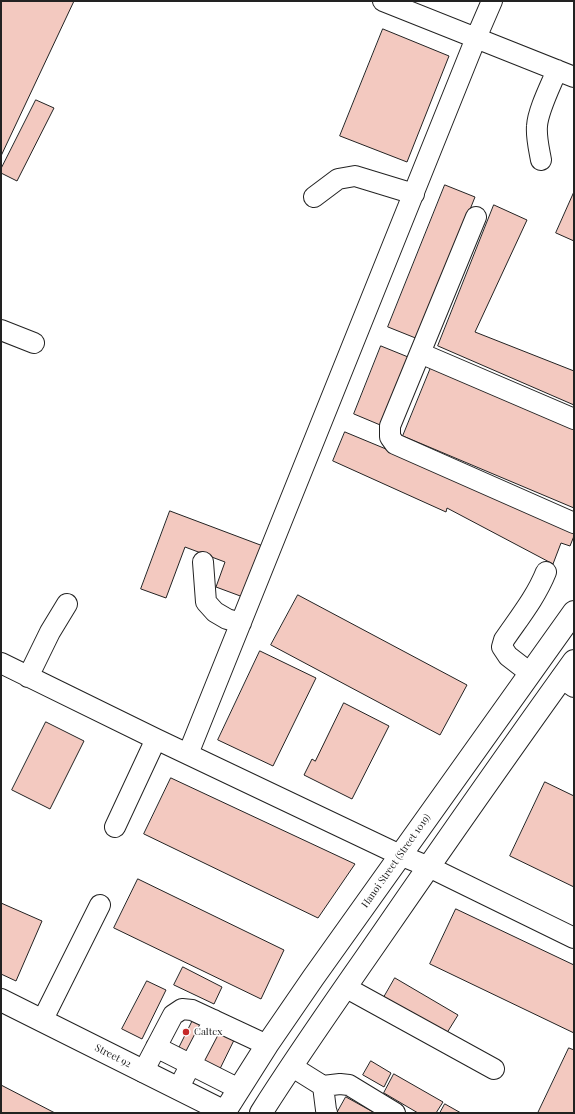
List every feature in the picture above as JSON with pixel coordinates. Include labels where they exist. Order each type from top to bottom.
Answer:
[{"type":"main road","name":"Hanoi Street (Street 1019)","points":[[225,1113],[267,1045],[400,855],[574,612]]},
{"type":"main road","points":[[261,1113],[291,1066],[429,866],[568,683],[574,661]]},
{"type":"main road","name":"Street 92","points":[[1,1000],[225,1113]]},
{"type":"street","points":[[383,1],[566,73],[540,111],[537,125],[537,139],[541,160]]},
{"type":"street","points":[[188,754],[492,1]]},
{"type":"street","points":[[314,197],[338,179],[355,176],[414,194]]},
{"type":"street","points":[[476,217],[390,426],[390,437],[395,444],[574,523]]},
{"type":"street","points":[[1,330],[34,342]]},
{"type":"street","points":[[420,353],[574,419]]},
{"type":"street","points":[[203,562],[206,602],[215,612],[227,619],[241,623]]},
{"type":"street","points":[[530,673],[508,656],[502,647],[504,640],[536,594],[546,572]]},
{"type":"street","points":[[28,677],[50,632],[68,604]]},
{"type":"street","points":[[1,663],[156,739],[400,855],[429,866],[574,938]]},
{"type":"street","points":[[115,827],[156,739]]},
{"type":"street","points":[[42,1021],[100,905]]},
{"type":"street","points":[[345,987],[494,1070]]},
{"type":"street","points":[[144,1072],[173,1015],[182,1009],[192,1010],[267,1045]]},
{"type":"street","points":[[178,1089],[214,1020]]},
{"type":"street","points":[[156,1048],[239,1089]]},
{"type":"street","points":[[291,1066],[323,1086],[340,1084],[349,1085],[395,1113]]},
{"type":"street","points":[[323,1086],[327,1113]]},
{"type":"building","points":[[1,1],[74,1],[1,156]]},
{"type":"building","points":[[383,29],[449,56],[407,162],[340,136]]},
{"type":"building","points":[[36,100],[54,108],[17,181],[1,173],[1,169]]},
{"type":"building","points":[[445,185],[475,197],[418,339],[388,327]]},
{"type":"building","points":[[574,192],[574,241],[556,233]]},
{"type":"building","points":[[494,205],[527,220],[475,332],[574,371],[574,405],[438,346]]},
{"type":"building","points":[[381,346],[413,359],[385,427],[354,414]]},
{"type":"building","points":[[432,365],[574,425],[574,508],[403,436]]},
{"type":"building","points":[[345,432],[574,527],[574,536],[570,546],[561,543],[553,564],[447,508],[446,512],[333,461]]},
{"type":"building","points":[[170,511],[263,546],[243,597],[216,587],[225,562],[185,547],[166,598],[141,589]]},
{"type":"building","points":[[298,595],[467,685],[440,735],[271,645]]},
{"type":"building","points":[[260,651],[316,678],[273,766],[218,740]]},
{"type":"building","points":[[344,703],[389,726],[352,799],[304,775],[312,759],[315,761]]},
{"type":"building","points":[[46,722],[84,741],[50,809],[12,790]]},
{"type":"building","points":[[171,778],[355,864],[318,918],[144,834]]},
{"type":"building","points":[[545,782],[574,796],[574,887],[510,856]]},
{"type":"building","points":[[138,879],[284,950],[261,999],[114,928]]},
{"type":"building","points":[[1,903],[42,921],[16,981],[1,974]]},
{"type":"building","points":[[456,909],[574,965],[574,1033],[430,964]]},
{"type":"building","points":[[183,967],[222,987],[214,1004],[174,985]]},
{"type":"building","points":[[395,978],[458,1015],[445,1036],[383,999]]},
{"type":"building","points":[[147,981],[166,990],[142,1039],[122,1029]]},
{"type":"building","points":[[196,1014],[237,1034],[215,1079],[174,1058]]},
{"type":"building","points":[[569,1048],[574,1050],[574,1113],[538,1113]]},
{"type":"building","points":[[371,1061],[391,1073],[384,1087],[363,1075]]},
{"type":"building","points":[[394,1074],[443,1102],[436,1113],[418,1113],[384,1093]]},
{"type":"building","points":[[1,1085],[55,1113],[1,1113]]},
{"type":"building","points":[[346,1097],[375,1113],[337,1113]]},
{"type":"building","points":[[445,1104],[461,1113],[440,1113]]},
{"type":"place","name":"Caltex","points":[[186,1032]]}]
